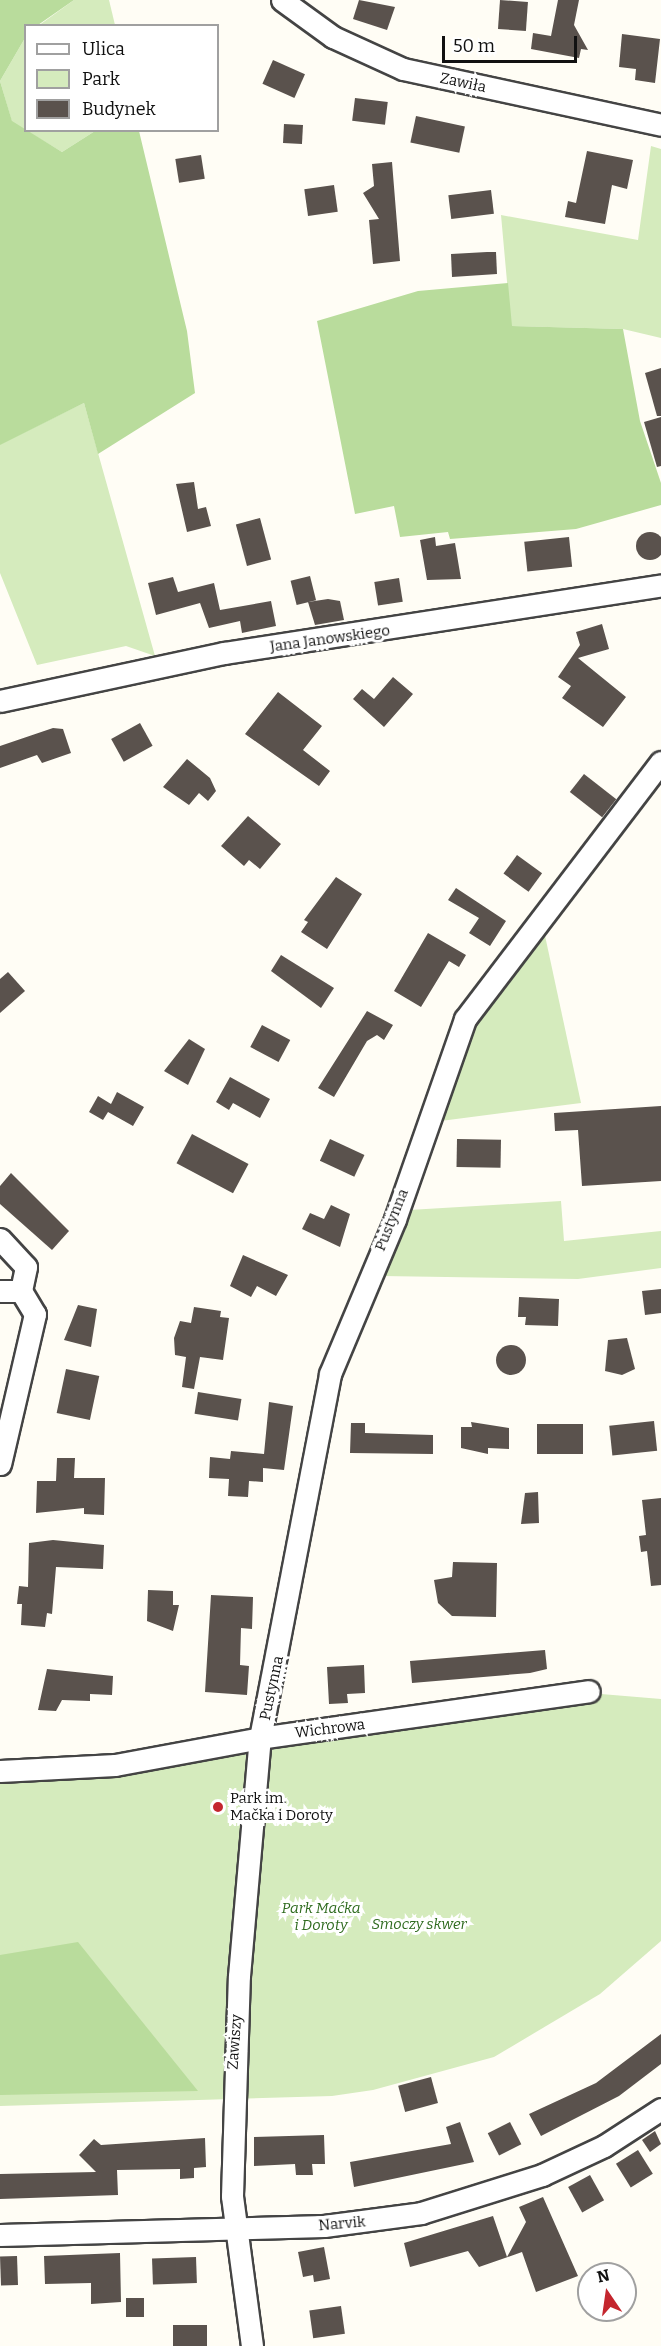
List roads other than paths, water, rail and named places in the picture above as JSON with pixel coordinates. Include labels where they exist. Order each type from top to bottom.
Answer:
[{"type":"street","name":"Zawiła","points":[[282,0],[333,37],[403,69],[661,125]]},
{"type":"street","name":"Jana Janowskiego","points":[[0,701],[224,653],[661,585]]},
{"type":"street","name":"Pustynna","points":[[260,1738],[330,1374],[395,1219],[447,1056],[465,1019],[661,762]]},
{"type":"street","points":[[0,1239],[26,1267],[21,1291]]},
{"type":"street","points":[[0,1291],[21,1291],[31,1300],[35,1318],[0,1464]]},
{"type":"street","name":"Wichrowa","points":[[0,1771],[115,1765],[260,1738],[589,1691]]},
{"type":"street","name":"Zawiszy","points":[[252,2346],[233,2230],[232,2092],[260,1738]]},
{"type":"street","name":"Narvik","points":[[0,2235],[233,2230],[367,2222],[477,2198],[604,2145],[661,2109]]},
{"type":"place","name":"Park im. Mačka i Doroty","points":[[218,1807]]},
{"type":"park label","name":"Park Maćka i Doroty","points":[[321,1916]]},
{"type":"park label","name":"Smoczy skwer","points":[[419,1925]]}]
